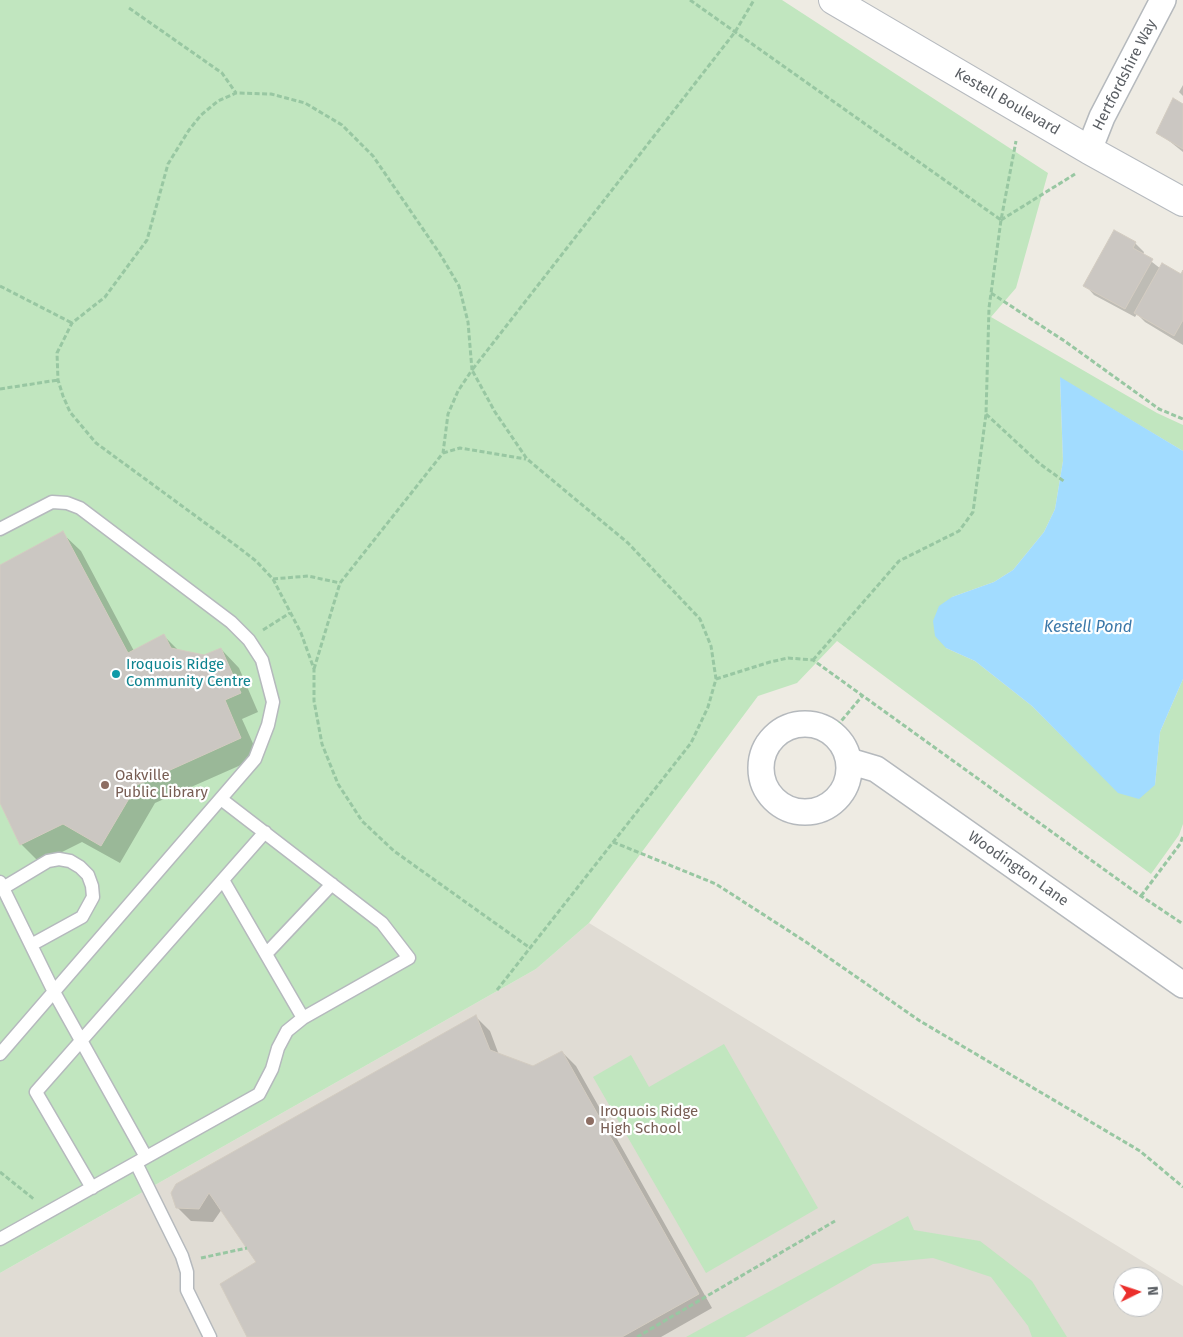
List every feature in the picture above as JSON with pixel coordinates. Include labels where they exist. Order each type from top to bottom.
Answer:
[{"type":"street","name":"Kestell Boulevard","points":[[833,0],[1088,150],[1183,202]]},
{"type":"street","name":"Hertfordshire Way","points":[[1088,150],[1102,117],[1163,0]]},
{"type":"street","points":[[803,723],[818,725],[832,732],[840,740],[849,761],[849,776],[844,790],[834,802],[821,810],[806,813],[791,810],[778,803],[767,791],[762,777],[761,762],[766,747],[775,735],[788,727],[803,723]]},
{"type":"street","name":"Woodington Lane","points":[[849,761],[876,769],[1183,985]]},
{"type":"lane","points":[[0,529],[52,502],[67,503],[80,508],[231,622],[249,640],[262,660],[273,702],[268,725],[256,760],[0,1054]]},
{"type":"lane","points":[[0,1239],[259,1094],[272,1069],[278,1048],[287,1031],[303,1018],[409,958],[382,923],[221,799]]},
{"type":"lane","points":[[92,1188],[36,1092],[265,832]]},
{"type":"lane","points":[[32,945],[82,917],[89,908],[93,897],[92,886],[88,875],[75,864],[59,859],[48,862],[2,885],[54,992],[82,1040],[141,1160],[184,1265],[187,1290],[210,1337]]},
{"type":"lane","points":[[223,880],[303,1018]]},
{"type":"lane","points":[[266,954],[332,884]]},
{"type":"path","points":[[690,0],[1001,220]]},
{"type":"path","points":[[530,948],[394,851],[362,821],[338,784],[322,744],[314,701],[314,668],[340,583],[443,453],[448,414],[458,391],[472,370],[734,32],[754,0]]},
{"type":"path","points":[[130,8],[222,73],[236,93]]},
{"type":"path","points":[[314,668],[273,579],[238,546],[96,443],[70,412],[58,380],[58,353],[72,323],[105,297],[147,240],[168,164],[189,130],[201,115],[218,101],[236,93],[272,94],[305,103],[342,125],[373,156],[440,254],[458,286],[468,322],[472,370],[495,412],[527,459],[628,544],[700,619],[711,646],[716,679],[708,707],[691,743],[497,990]]},
{"type":"path","points":[[813,660],[899,561],[959,531],[973,512],[986,414],[991,293],[1001,220],[1016,141]]},
{"type":"path","points":[[1001,220],[1075,174]]},
{"type":"path","points":[[0,286],[72,323]]},
{"type":"path","points":[[991,293],[1066,342],[1159,410],[1183,419]]},
{"type":"path","points":[[0,389],[58,380]]},
{"type":"path","points":[[986,414],[1040,464],[1066,482]]},
{"type":"path","points":[[443,453],[460,448],[527,459]]},
{"type":"path","points":[[273,579],[308,576],[340,583]]},
{"type":"path","points":[[249,640],[290,613]]},
{"type":"path","points":[[716,679],[788,658],[813,660],[1141,896],[1183,924]]},
{"type":"path","points":[[832,732],[863,695]]},
{"type":"path","points":[[1141,896],[1180,844],[1183,836]]},
{"type":"path","points":[[613,842],[716,884],[806,942],[920,1021],[1140,1151],[1183,1187]]},
{"type":"path","points":[[0,1172],[48,1212]]},
{"type":"path","points":[[637,1337],[835,1221]]},
{"type":"path","points":[[184,1265],[207,1255],[247,1248]]},
{"type":"shaded area","name":"Iroquois Ridge High School","points":[[589,923],[1152,1267],[1113,1267],[1113,1317],[1163,1317],[1163,1274],[1183,1286],[1183,1337],[0,1337],[0,1273],[536,969]]},
{"type":"green space","points":[[0,0],[782,0],[1048,173],[1016,288],[991,317],[1157,413],[1183,425],[1183,451],[1060,378],[1063,461],[1055,509],[1044,532],[1013,570],[994,582],[952,597],[946,648],[975,661],[1032,706],[1118,792],[1155,785],[1160,732],[1183,679],[1183,824],[1179,835],[1151,874],[837,641],[797,683],[758,696],[589,923],[536,969],[0,1273]]},
{"type":"green space","points":[[724,1044],[818,1208],[706,1273],[593,1077],[631,1055],[649,1087]]},
{"type":"green space","points":[[908,1216],[914,1230],[980,1241],[1032,1281],[1067,1337],[1032,1337],[1028,1326],[991,1277],[933,1258],[873,1264],[745,1337],[686,1337]]},
{"type":"water","name":"Kestell Pond","points":[[1060,377],[1183,451],[1183,679],[1160,732],[1155,785],[1139,799],[1118,793],[1032,706],[975,661],[946,648],[935,636],[933,621],[939,606],[952,597],[994,582],[1013,570],[1044,532],[1055,509],[1063,461]]},
{"type":"building","points":[[1173,98],[1183,104],[1183,149],[1156,133]]},
{"type":"building","points":[[1114,230],[1136,242],[1133,248],[1153,259],[1125,309],[1083,286]]},
{"type":"building","points":[[1162,263],[1181,274],[1183,270],[1183,320],[1174,336],[1134,313]]},
{"type":"building","name":"Iroquois Ridge Community Centre","points":[[63,531],[128,653],[164,634],[171,648],[204,655],[221,648],[241,693],[225,700],[241,738],[137,785],[101,846],[63,824],[20,845],[0,803],[0,565]]},
{"type":"building","points":[[476,1015],[490,1050],[533,1066],[562,1051],[699,1294],[622,1337],[247,1337],[220,1284],[256,1262],[209,1193],[199,1209],[176,1208],[171,1193],[176,1184]]},
{"type":"place","name":"Iroquois Ridge Community Centre","points":[[116,674]]},
{"type":"place","name":"Oakville Public Library","points":[[105,785]]},
{"type":"place","name":"Iroquois Ridge High School","points":[[590,1121]]}]
